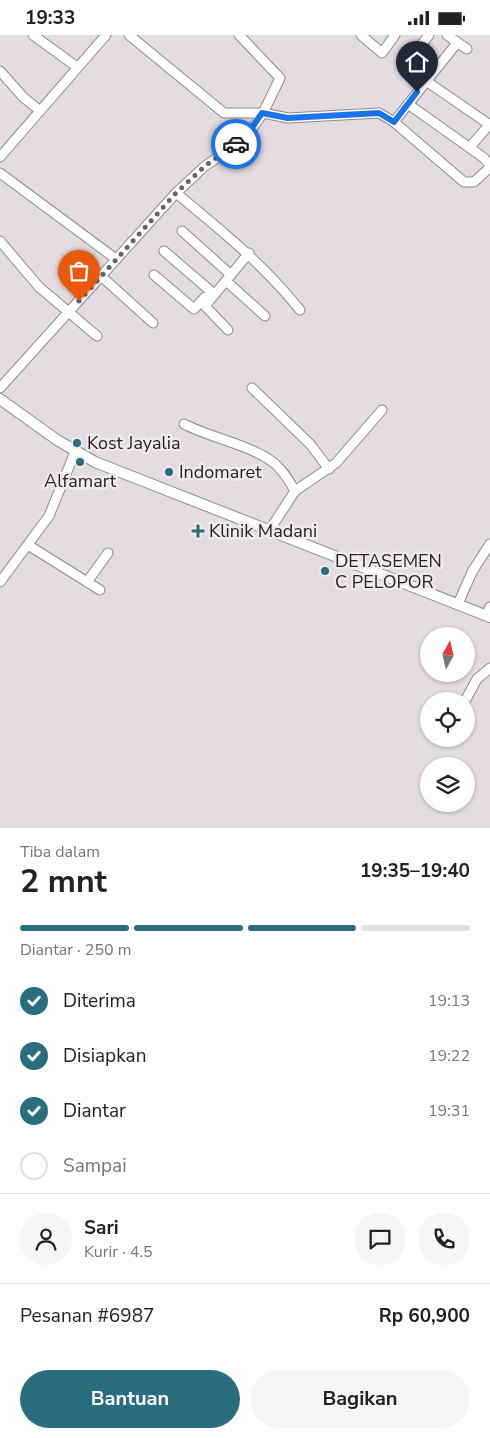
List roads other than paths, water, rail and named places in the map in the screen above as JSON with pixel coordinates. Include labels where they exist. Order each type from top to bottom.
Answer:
[{"type":"main road","points":[[0,399],[75,451],[95,462],[458,604],[489,613]]},
{"type":"street","points":[[33,35],[77,67]]},
{"type":"street","points":[[0,157],[106,35]]},
{"type":"street","points":[[129,35],[224,113],[262,113],[288,118],[379,113],[394,122],[468,183],[477,181],[489,166],[488,161],[408,104]]},
{"type":"street","points":[[0,388],[176,193],[205,166],[229,150],[248,133],[262,113],[280,78],[239,35]]},
{"type":"street","points":[[361,35],[382,53],[395,35]]},
{"type":"street","points":[[415,53],[429,35]]},
{"type":"street","points":[[447,35],[466,49]]},
{"type":"street","points":[[394,122],[457,43]]},
{"type":"street","points":[[0,71],[23,97],[39,110]]},
{"type":"street","points":[[426,81],[489,125],[470,147]]},
{"type":"street","points":[[0,173],[116,259]]},
{"type":"street","points":[[176,193],[249,253],[279,284],[300,310]]},
{"type":"street","points":[[182,231],[265,316]]},
{"type":"street","points":[[0,241],[39,287],[97,336]]},
{"type":"street","points":[[164,251],[212,293]]},
{"type":"street","points":[[154,275],[194,309],[229,278],[249,253]]},
{"type":"street","points":[[101,276],[153,323]]},
{"type":"street","points":[[212,293],[205,307],[228,330]]},
{"type":"street","points":[[252,388],[310,443],[329,469]]},
{"type":"street","points":[[269,531],[295,491],[329,469],[350,449],[382,410]]},
{"type":"street","points":[[184,424],[206,435],[252,451],[273,462],[283,472],[295,491]]},
{"type":"street","points":[[0,582],[49,516],[75,451]]},
{"type":"street","points":[[458,604],[472,572],[490,544]]},
{"type":"street","points":[[28,545],[100,590]]},
{"type":"street","points":[[87,582],[108,553]]},
{"type":"street","points":[[470,692],[477,679],[490,668]]},
{"type":"place","name":"Kost Jayalia","points":[[77,443]]},
{"type":"place","name":"Alfamart","points":[[80,462]]},
{"type":"place","name":"Indomaret","points":[[169,472]]},
{"type":"place","name":"Klinik Madani","points":[[198,531]]},
{"type":"place","name":"DETASEMEN C PELOPOR","points":[[325,571]]}]
